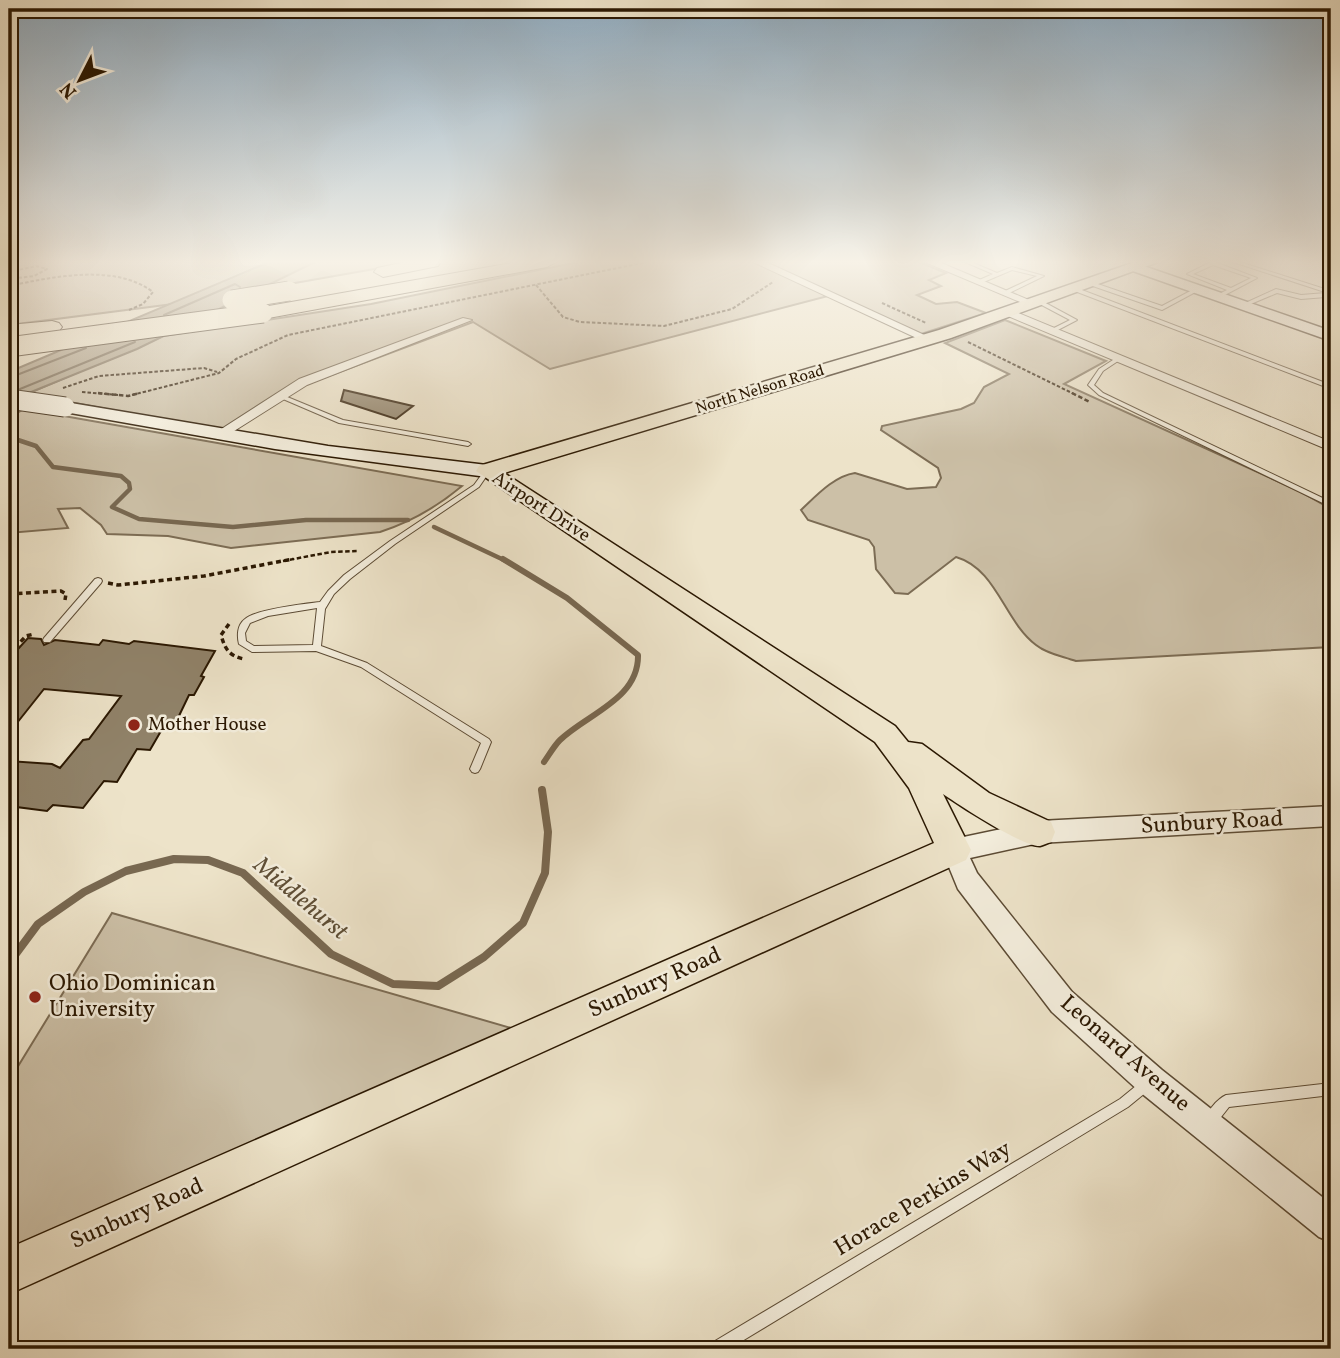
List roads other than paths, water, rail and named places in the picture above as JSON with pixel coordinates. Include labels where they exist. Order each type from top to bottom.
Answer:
[{"type":"highway","points":[[9,331],[63,325]]},
{"type":"highway","points":[[9,346],[168,325]]},
{"type":"main road","name":"North Nelson Road","points":[[487,471],[969,325]]},
{"type":"main road","points":[[1303,325],[1331,335]]},
{"type":"main road","name":"Airport Drive","points":[[9,399],[61,398],[218,435],[404,464],[487,471],[885,734],[921,780],[954,850]]},
{"type":"main road","points":[[885,734],[978,802],[1039,832]]},
{"type":"main road","name":"Sunbury Road","points":[[9,1271],[954,850]]},
{"type":"street","points":[[218,435],[278,395],[303,382],[453,325]]},
{"type":"street","points":[[898,325],[928,339]]},
{"type":"street","points":[[1039,325],[1331,447]]},
{"type":"street","name":"Sunbury Road","points":[[954,850],[1039,832],[1331,816]]},
{"type":"street","name":"Leonard Avenue","points":[[954,850],[967,881],[1062,1002],[1151,1081],[1331,1225]]},
{"type":"lane","points":[[1052,331],[1063,325]]},
{"type":"lane","points":[[1179,325],[1331,387]]},
{"type":"lane","points":[[1118,359],[1093,377],[1091,385],[1101,394],[1331,505]]},
{"type":"lane","points":[[278,395],[341,422],[468,444]]},
{"type":"lane","points":[[317,648],[322,604],[338,585],[385,548],[477,486],[487,471]]},
{"type":"lane","points":[[47,640],[98,581]]},
{"type":"lane","points":[[322,604],[265,613],[247,621],[241,633],[242,642],[252,649],[317,648],[364,665],[486,742],[475,769]]},
{"type":"lane","name":"Horace Perkins Way","points":[[715,1349],[1124,1103],[1151,1081]]},
{"type":"lane","points":[[1206,1124],[1226,1101],[1331,1089]]},
{"type":"water","points":[[119,325],[185,325],[137,349],[9,401],[9,372]]},
{"type":"waterway","name":"Middlehurst","points":[[9,437],[36,446],[53,467],[121,476],[129,483],[130,489],[112,507],[139,519],[233,527],[306,520],[408,520]]},
{"type":"waterway","name":"Middlehurst","points":[[434,527],[506,561]]},
{"type":"waterway","name":"Middlehurst","points":[[503,559],[567,598],[638,655],[636,670],[621,694],[560,740],[544,762]]},
{"type":"waterway","name":"Middlehurst","points":[[9,963],[38,924],[84,892],[126,871],[174,859],[208,860],[243,873],[331,954],[393,984],[438,986],[484,957],[523,923],[545,873],[548,832],[542,790]]},
{"type":"place","name":"Mother House","points":[[134,725]]},
{"type":"place","name":"Ohio Dominican University","points":[[35,997]]}]
